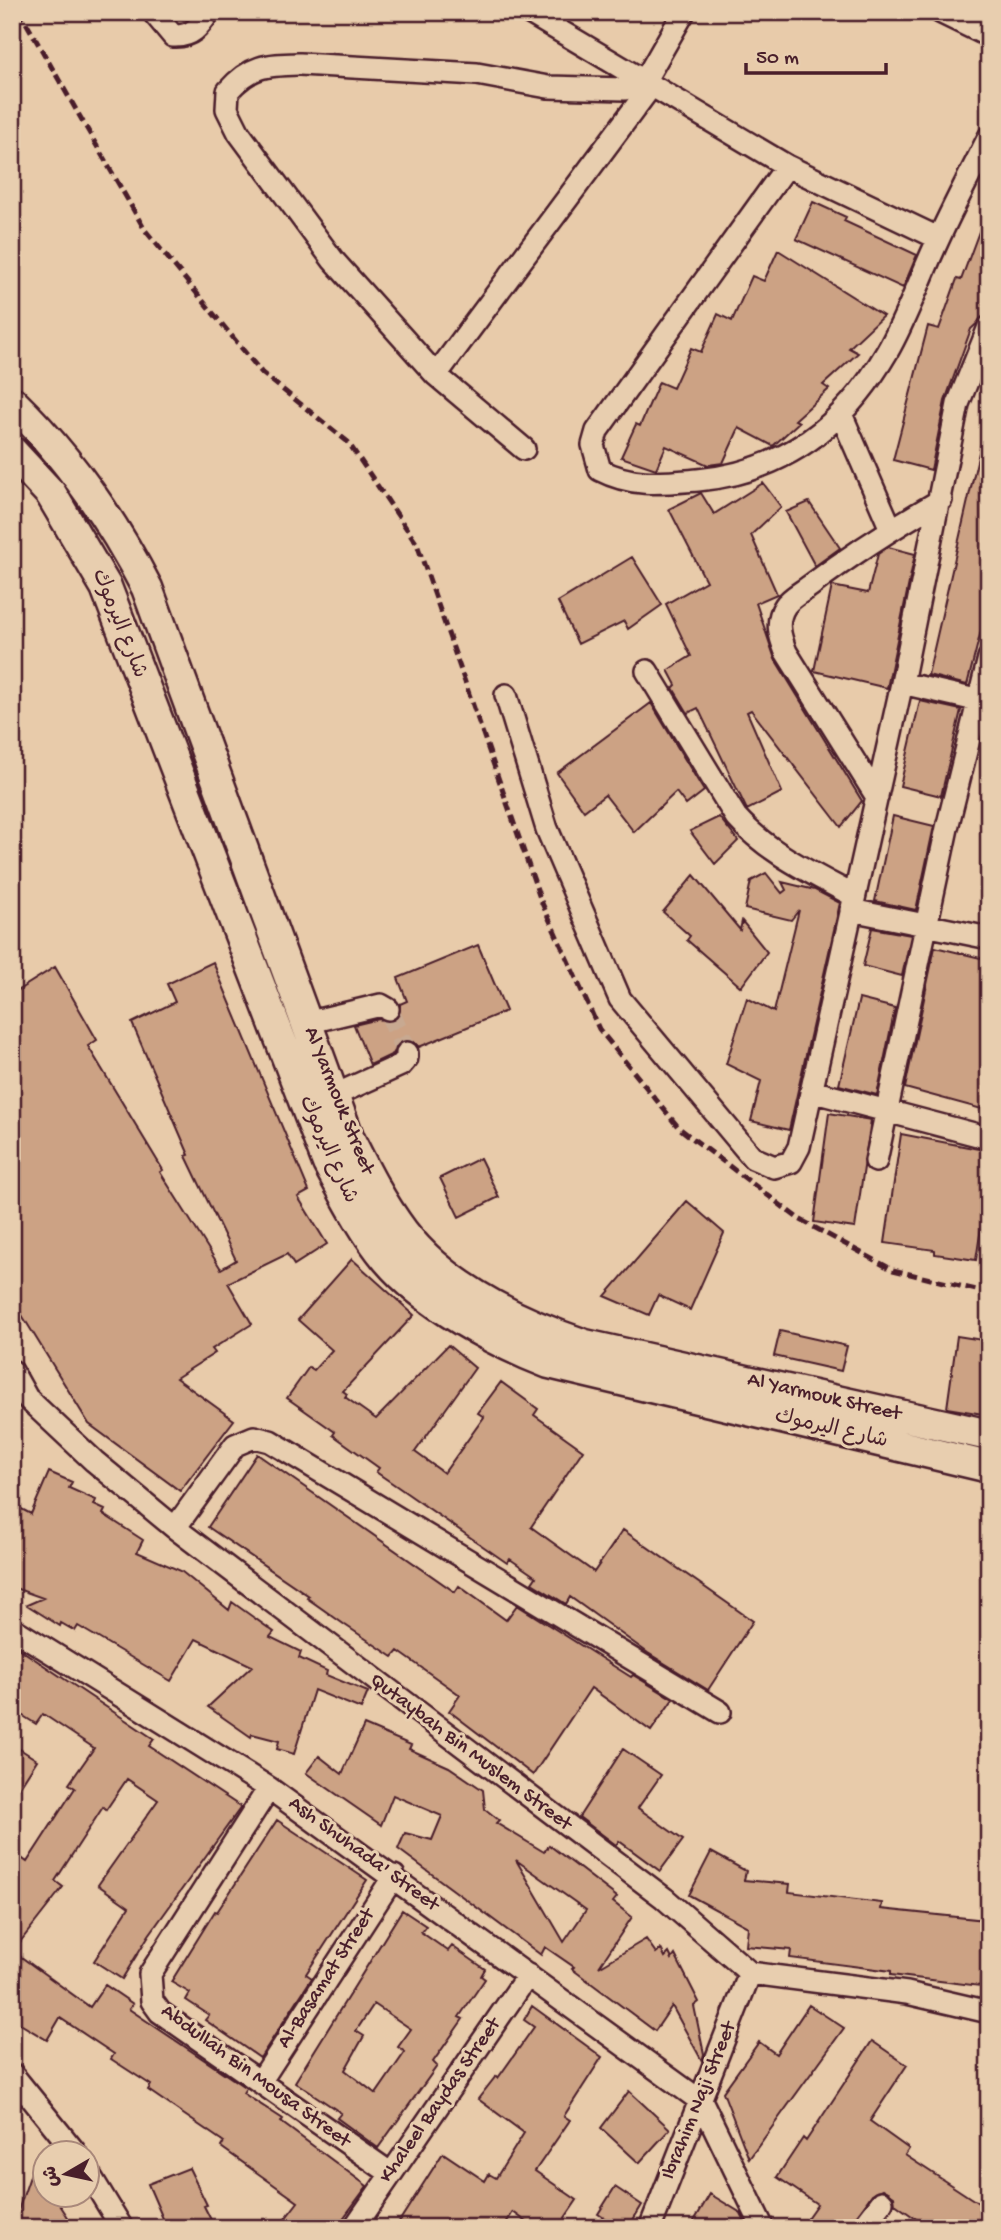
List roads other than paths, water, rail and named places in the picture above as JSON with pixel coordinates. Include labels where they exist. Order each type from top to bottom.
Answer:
[{"type":"highway","name":"Al Yarmouk Street","points":[[12,402],[83,481],[117,531],[147,588],[349,1139],[375,1191],[404,1234],[438,1267],[484,1300],[539,1329],[585,1345],[989,1435]]},
{"type":"highway","name":"شارع اليرموك","points":[[12,452],[51,494],[106,587],[328,1163],[365,1228],[404,1277],[487,1334],[549,1363],[989,1467]]},
{"type":"street","points":[[153,12],[173,37],[184,37],[199,28],[209,12]]},
{"type":"street","points":[[528,12],[787,166],[938,238]]},
{"type":"street","points":[[436,375],[648,82],[684,12]]},
{"type":"street","points":[[940,12],[989,36]]},
{"type":"street","points":[[524,449],[436,375],[333,260],[239,133],[227,109],[228,90],[244,74],[272,65],[327,64],[477,74],[548,87],[588,90],[625,89],[648,82]]},
{"type":"street","points":[[787,166],[597,431],[593,445],[594,458],[600,470],[616,478],[645,485],[724,478],[767,466],[814,438],[841,414],[887,352],[938,238],[989,136]]},
{"type":"street","points":[[506,695],[547,829],[621,999],[753,1158],[774,1167],[791,1162],[799,1147],[902,683],[941,500],[958,404],[989,327]]},
{"type":"street","points":[[841,414],[891,529]]},
{"type":"street","points":[[877,796],[786,652],[779,634],[779,618],[785,605],[891,529],[941,500]]},
{"type":"street","points":[[876,1161],[889,1111],[926,926],[984,702],[989,658]]},
{"type":"street","points":[[647,671],[736,817],[752,835],[852,903],[926,926],[989,938]]},
{"type":"street","points":[[902,683],[984,702]]},
{"type":"street","points":[[306,1023],[380,1005],[388,1009]]},
{"type":"street","points":[[333,1096],[401,1065],[407,1058],[407,1053]]},
{"type":"street","points":[[811,1091],[989,1138]]},
{"type":"street","name":"Qutaybah Bin Muslem Street","points":[[12,1371],[20,1393],[94,1461],[175,1528],[664,1898],[750,1973]]},
{"type":"street","points":[[175,1528],[235,1445],[254,1437],[270,1441],[720,1712]]},
{"type":"street","name":"Ash Shuhada' Street","points":[[12,1628],[269,1788],[394,1876],[702,2102]]},
{"type":"street","name":"Abdullah Bin Mousa Street","points":[[269,1788],[150,1975],[152,2001],[160,2012],[390,2174]]},
{"type":"street","name":"Al-Basamat Street","points":[[260,2082],[394,1876]]},
{"type":"street","points":[[750,1973],[907,1993],[989,2012]]},
{"type":"street","name":"Ibrahim Naji Street","points":[[650,2228],[702,2102],[750,1973]]},
{"type":"street","name":"Khaleel Baydas Street","points":[[354,2228],[528,1975]]},
{"type":"street","points":[[12,2074],[64,2138]]},
{"type":"street","points":[[702,2102],[763,2228]]},
{"type":"street","points":[[102,2195],[122,2228]]},
{"type":"street","points":[[862,2228],[882,2202]]},
{"type":"tunnel","points":[[388,1009],[407,1053]]},
{"type":"railway","points":[[16,12],[24,19],[145,230],[262,373],[348,442],[417,544],[541,901],[599,1029],[679,1128],[799,1219],[893,1270],[989,1293]]}]
